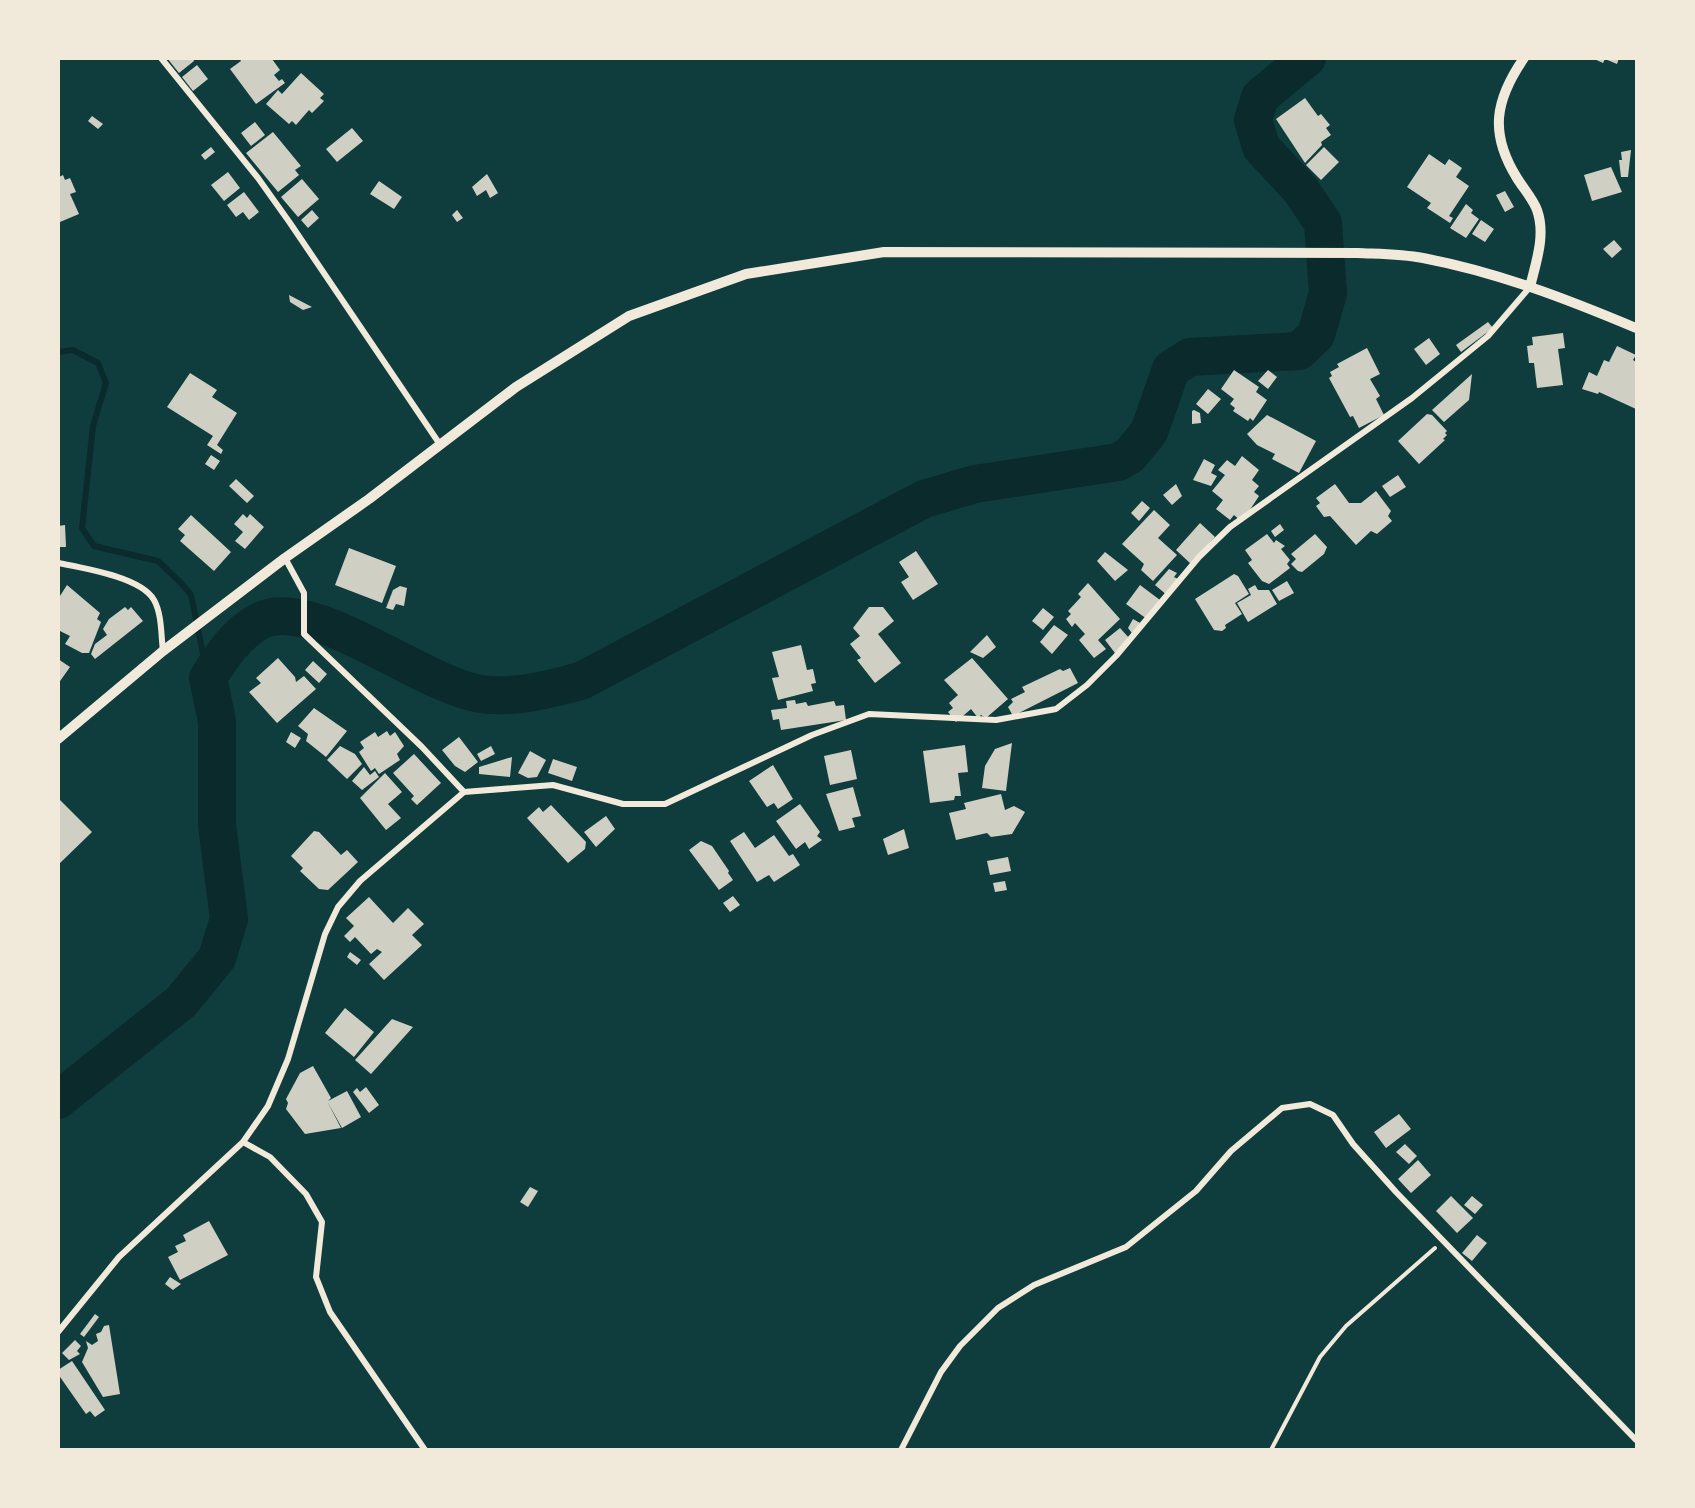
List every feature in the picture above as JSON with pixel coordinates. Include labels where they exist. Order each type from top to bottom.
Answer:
[{"type":"street","points":[[161,58],[258,178],[441,446]]},
{"type":"street","points":[[58,1332],[119,1257],[243,1142],[268,1106],[288,1059],[325,934],[338,907],[360,881],[464,792],[554,785],[623,804],[665,804],[812,735],[869,714],[996,720],[1056,709],[1087,685],[1116,656],[1199,557],[1230,526],[1412,398],[1488,336],[1530,287],[1541,241],[1537,209],[1515,176],[1500,140],[1499,108],[1507,83],[1524,58]]},
{"type":"street","points":[[58,739],[163,651],[285,558],[441,446],[516,387],[629,316],[746,274],[884,252],[1358,253],[1420,258],[1480,271],[1530,287],[1636,328]]},
{"type":"street","points":[[285,558],[304,593],[304,634],[422,747],[464,792]]},
{"type":"street","points":[[58,563],[128,580],[153,599],[163,651]]},
{"type":"street","points":[[900,1449],[941,1372],[960,1346],[998,1308],[1034,1286],[1126,1247],[1196,1191],[1231,1151],[1282,1108],[1310,1104],[1333,1115],[1353,1144],[1442,1241],[1636,1440]]},
{"type":"street","points":[[243,1142],[270,1157],[306,1194],[322,1222],[316,1277],[330,1312],[425,1449]]},
{"type":"path","points":[[1271,1449],[1320,1357],[1346,1326],[1442,1241]]},
{"type":"building","points":[[167,58],[193,58],[194,61],[179,73]]},
{"type":"building","points":[[239,58],[272,59],[280,70],[274,75],[279,81],[282,79],[285,83],[256,104],[230,69],[241,61]]},
{"type":"building","points":[[1592,58],[1619,58],[1617,64],[1605,59],[1603,63]]},
{"type":"building","points":[[197,65],[208,79],[193,91],[182,77]]},
{"type":"building","points":[[301,73],[324,94],[320,98],[324,101],[312,113],[309,110],[296,125],[292,121],[289,124],[266,104],[278,90],[282,94]]},
{"type":"building","points":[[1305,98],[1318,116],[1321,114],[1330,125],[1326,128],[1331,135],[1321,142],[1322,145],[1305,163],[1276,119]]},
{"type":"building","points":[[92,116],[103,124],[98,129],[88,121]]},
{"type":"building","points":[[255,122],[265,135],[251,146],[241,133]]},
{"type":"building","points":[[352,128],[363,141],[337,162],[326,149]]},
{"type":"building","points":[[273,132],[301,166],[295,170],[299,175],[278,192],[246,153]]},
{"type":"building","points":[[211,147],[215,152],[205,160],[201,155]]},
{"type":"building","points":[[1324,147],[1339,162],[1321,180],[1306,165]]},
{"type":"building","points":[[1631,150],[1628,177],[1621,177],[1619,160],[1622,160],[1621,152]]},
{"type":"building","points":[[1429,154],[1445,165],[1449,159],[1462,168],[1456,177],[1469,186],[1449,216],[1453,218],[1450,223],[1427,208],[1431,203],[1407,187]]},
{"type":"building","points":[[1611,167],[1622,192],[1592,201],[1584,175]]},
{"type":"building","points":[[228,172],[240,188],[224,201],[211,185]]},
{"type":"building","points":[[487,174],[498,193],[490,198],[486,190],[477,196],[472,187]]},
{"type":"building","points":[[63,175],[65,180],[70,178],[76,192],[70,194],[79,214],[60,222],[59,177]]},
{"type":"building","points":[[302,179],[319,199],[298,217],[281,197]]},
{"type":"building","points":[[379,181],[402,197],[394,209],[370,194]]},
{"type":"building","points":[[1505,191],[1514,207],[1505,212],[1496,195]]},
{"type":"building","points":[[244,192],[259,212],[249,220],[243,212],[236,217],[227,205]]},
{"type":"building","points":[[1466,204],[1473,210],[1471,213],[1479,219],[1466,238],[1450,228]]},
{"type":"building","points":[[312,210],[319,218],[308,228],[301,220]]},
{"type":"building","points":[[457,210],[463,218],[457,222],[452,215]]},
{"type":"building","points":[[1481,220],[1494,229],[1485,242],[1472,234]]},
{"type":"building","points":[[1614,240],[1622,249],[1612,258],[1603,249]]},
{"type":"building","points":[[289,295],[312,307],[303,310],[290,302]]},
{"type":"building","points":[[1488,322],[1493,328],[1461,352],[1456,345]]},
{"type":"building","points":[[1563,333],[1565,348],[1558,349],[1563,385],[1537,388],[1534,363],[1529,363],[1527,346],[1533,345],[1532,337]]},
{"type":"building","points":[[1429,338],[1440,354],[1426,365],[1414,349]]},
{"type":"building","points":[[1617,346],[1636,355],[1633,360],[1636,362],[1636,409],[1599,392],[1598,394],[1582,389],[1589,372],[1597,376],[1604,360],[1609,362]]},
{"type":"building","points":[[1367,348],[1380,374],[1370,379],[1380,396],[1376,399],[1384,415],[1359,428],[1353,416],[1350,417],[1329,378],[1332,376],[1330,372],[1339,367],[1337,364]]},
{"type":"building","points":[[1234,370],[1259,387],[1256,392],[1267,400],[1253,421],[1250,418],[1248,421],[1233,411],[1235,408],[1230,404],[1234,399],[1221,389]]},
{"type":"building","points":[[1268,370],[1277,377],[1268,389],[1258,381]]},
{"type":"building","points":[[190,373],[217,390],[212,397],[237,413],[217,445],[223,450],[221,454],[207,445],[213,436],[167,407]]},
{"type":"building","points":[[1472,374],[1469,400],[1444,422],[1432,410]]},
{"type":"building","points":[[1208,389],[1221,399],[1208,414],[1196,404]]},
{"type":"building","points":[[1192,411],[1200,413],[1201,423],[1192,424]]},
{"type":"building","points":[[1427,414],[1432,415],[1447,431],[1445,433],[1447,435],[1443,439],[1445,440],[1419,464],[1398,441]]},
{"type":"building","points":[[1267,415],[1316,441],[1299,473],[1272,459],[1275,454],[1257,445],[1247,434]]},
{"type":"building","points":[[211,455],[220,461],[214,470],[205,464]]},
{"type":"building","points":[[1242,456],[1259,470],[1252,480],[1259,486],[1254,492],[1259,496],[1242,522],[1234,515],[1230,520],[1216,509],[1223,500],[1212,491],[1225,475],[1218,470],[1227,460],[1235,466]]},
{"type":"building","points":[[1204,459],[1215,465],[1211,473],[1217,476],[1211,486],[1193,480]]},
{"type":"building","points":[[1398,475],[1406,487],[1390,497],[1382,486]]},
{"type":"building","points":[[236,479],[254,496],[247,503],[229,486]]},
{"type":"building","points":[[1176,484],[1182,496],[1172,505],[1163,495]]},
{"type":"building","points":[[1335,484],[1349,503],[1361,503],[1376,491],[1391,511],[1388,516],[1392,521],[1377,534],[1371,531],[1356,545],[1330,516],[1324,517],[1316,506],[1320,503],[1316,498]]},
{"type":"building","points":[[1142,501],[1150,508],[1139,521],[1131,513]]},
{"type":"building","points":[[1154,510],[1170,525],[1158,538],[1177,555],[1153,581],[1141,570],[1144,564],[1122,544]]},
{"type":"building","points":[[243,514],[247,518],[250,514],[264,527],[245,549],[235,541],[243,532],[234,524]]},
{"type":"building","points":[[191,515],[231,552],[214,571],[180,541],[185,535],[178,529]]},
{"type":"building","points":[[1200,523],[1215,537],[1191,564],[1176,550]]},
{"type":"building","points":[[1280,524],[1284,530],[1275,537],[1271,531]]},
{"type":"building","points":[[65,525],[66,547],[58,547],[58,526]]},
{"type":"building","points":[[1267,534],[1274,543],[1276,540],[1285,546],[1281,549],[1290,560],[1287,564],[1290,568],[1269,584],[1262,581],[1248,563],[1252,560],[1245,550]]},
{"type":"building","points":[[1315,534],[1327,547],[1324,554],[1302,572],[1298,571],[1291,564],[1296,559],[1291,554]]},
{"type":"building","points":[[349,548],[396,566],[382,603],[335,585]]},
{"type":"building","points":[[916,551],[938,584],[913,600],[901,582],[909,577],[899,562]]},
{"type":"building","points":[[1105,552],[1128,570],[1115,581],[1097,561]]},
{"type":"building","points":[[1169,569],[1177,573],[1174,577],[1182,581],[1168,596],[1155,585]]},
{"type":"building","points":[[1234,574],[1238,576],[1249,594],[1235,603],[1242,614],[1225,625],[1226,628],[1222,631],[1214,630],[1195,599]]},
{"type":"building","points":[[1287,581],[1294,593],[1279,601],[1272,590]]},
{"type":"building","points":[[1088,583],[1120,619],[1098,640],[1106,649],[1094,658],[1079,640],[1085,634],[1075,623],[1072,627],[1066,619],[1071,614],[1068,611],[1081,597],[1078,594]]},
{"type":"building","points":[[67,585],[100,613],[97,619],[101,622],[89,653],[82,653],[65,644],[70,636],[58,630],[58,599]]},
{"type":"building","points":[[1140,585],[1160,600],[1147,619],[1126,604]]},
{"type":"building","points":[[1255,585],[1258,590],[1269,590],[1277,604],[1248,622],[1237,603],[1251,595],[1248,589]]},
{"type":"building","points":[[400,586],[407,588],[404,606],[396,604],[393,610],[386,608],[393,590]]},
{"type":"building","points":[[125,607],[128,610],[131,607],[143,621],[95,659],[91,654],[95,644],[107,635],[103,629],[109,619]]},
{"type":"building","points":[[869,607],[883,607],[894,621],[878,634],[901,663],[875,683],[857,660],[861,658],[850,644],[860,636],[853,628]]},
{"type":"building","points":[[1043,608],[1054,617],[1043,630],[1032,621]]},
{"type":"building","points":[[1133,619],[1142,624],[1135,637],[1128,628]]},
{"type":"building","points":[[1054,625],[1068,635],[1052,654],[1040,642]]},
{"type":"building","points":[[1120,628],[1130,639],[1115,653],[1105,640]]},
{"type":"building","points":[[987,635],[996,647],[983,658],[970,652]]},
{"type":"building","points":[[801,645],[807,670],[813,669],[816,683],[811,684],[813,691],[778,700],[772,678],[779,677],[772,652]]},
{"type":"building","points":[[278,658],[295,677],[296,682],[304,676],[316,689],[277,723],[249,692],[261,683],[256,678]]},
{"type":"building","points":[[972,658],[1008,699],[986,718],[981,715],[978,718],[971,709],[956,722],[948,712],[953,708],[949,703],[958,695],[944,680]]},
{"type":"building","points":[[58,659],[70,667],[58,684]]},
{"type":"building","points":[[313,661],[327,674],[319,683],[305,670]]},
{"type":"building","points":[[1070,668],[1078,683],[1013,716],[1008,707],[1013,702],[1011,699],[1025,692],[1022,687],[1060,669],[1063,671]]},
{"type":"building","points":[[795,700],[796,704],[806,702],[808,706],[834,701],[836,706],[844,705],[846,720],[781,730],[779,719],[773,720],[771,710],[787,708],[786,701]]},
{"type":"building","points":[[314,708],[347,731],[326,757],[306,741],[308,734],[298,726]]},
{"type":"building","points":[[387,731],[390,736],[395,732],[404,746],[397,754],[400,760],[379,774],[375,768],[371,771],[359,752],[364,748],[360,742],[375,732],[378,737]]},
{"type":"building","points":[[291,732],[301,738],[295,748],[286,742]]},
{"type":"building","points":[[459,737],[478,762],[465,772],[455,766],[442,750]]},
{"type":"building","points":[[1012,743],[1006,791],[982,788],[985,766],[995,749]]},
{"type":"building","points":[[965,745],[968,772],[958,773],[961,796],[955,796],[954,800],[930,803],[923,751]]},
{"type":"building","points":[[340,746],[355,754],[362,764],[347,779],[327,760]]},
{"type":"building","points":[[491,746],[495,754],[481,761],[477,754]]},
{"type":"building","points":[[851,750],[857,779],[830,785],[824,756]]},
{"type":"building","points":[[530,751],[546,760],[537,777],[528,778],[518,773]]},
{"type":"building","points":[[414,754],[441,783],[417,805],[411,799],[414,796],[393,773]]},
{"type":"building","points":[[512,757],[510,777],[479,774],[479,767]]},
{"type":"building","points":[[553,759],[577,767],[572,781],[548,773]]},
{"type":"building","points":[[773,765],[793,799],[778,809],[774,803],[767,807],[749,781]]},
{"type":"building","points":[[364,767],[370,775],[375,771],[379,777],[362,790],[352,781]]},
{"type":"building","points":[[385,773],[402,792],[388,804],[401,818],[386,830],[360,798]]},
{"type":"building","points":[[853,787],[861,816],[852,818],[855,827],[839,831],[826,794]]},
{"type":"building","points":[[1001,794],[1005,810],[1014,806],[1025,812],[1012,834],[991,837],[987,833],[956,840],[949,813],[966,809],[964,803]]},
{"type":"building","points":[[58,798],[92,832],[58,865]]},
{"type":"building","points":[[800,804],[820,832],[817,836],[822,840],[809,849],[805,842],[796,849],[776,821]]},
{"type":"building","points":[[551,805],[586,842],[585,849],[568,863],[527,818],[539,807],[543,812]]},
{"type":"building","points":[[606,816],[615,829],[596,847],[584,832]]},
{"type":"building","points":[[904,829],[909,848],[888,855],[883,839]]},
{"type":"building","points":[[314,831],[319,832],[341,855],[347,850],[358,862],[328,890],[319,889],[300,871],[303,868],[291,856]]},
{"type":"building","points":[[744,832],[755,848],[774,835],[789,856],[793,854],[800,865],[774,882],[769,875],[757,882],[730,841]]},
{"type":"building","points":[[701,841],[712,846],[733,880],[719,890],[689,850]]},
{"type":"building","points":[[1008,857],[1011,871],[990,875],[987,861]]},
{"type":"building","points":[[1005,881],[1007,890],[995,892],[993,883]]},
{"type":"building","points":[[733,896],[740,905],[730,912],[723,903]]},
{"type":"building","points":[[369,897],[393,923],[408,908],[424,924],[412,935],[422,945],[384,980],[369,964],[382,952],[377,949],[371,954],[355,937],[350,942],[344,936],[354,926],[346,918]]},
{"type":"building","points":[[350,952],[361,960],[357,965],[347,957]]},
{"type":"building","points":[[345,1008],[374,1032],[354,1057],[325,1033]]},
{"type":"building","points":[[392,1019],[413,1027],[371,1074],[355,1060]]},
{"type":"building","points":[[313,1066],[331,1098],[328,1101],[347,1091],[361,1117],[342,1128],[327,1101],[341,1128],[305,1134],[286,1109],[288,1103],[286,1099],[300,1073]]},
{"type":"building","points":[[366,1087],[379,1105],[369,1113],[353,1092],[357,1088],[360,1092]]},
{"type":"building","points":[[1399,1114],[1411,1129],[1386,1148],[1374,1132]]},
{"type":"building","points":[[1405,1144],[1417,1156],[1409,1164],[1396,1152]]},
{"type":"building","points":[[1418,1160],[1431,1175],[1411,1193],[1398,1179]]},
{"type":"building","points":[[530,1187],[538,1191],[528,1207],[520,1202]]},
{"type":"building","points":[[1451,1196],[1473,1218],[1457,1233],[1436,1211]]},
{"type":"building","points":[[1472,1196],[1483,1205],[1475,1214],[1464,1205]]},
{"type":"building","points":[[209,1221],[228,1255],[180,1280],[168,1257],[178,1252],[175,1246],[186,1241],[183,1235]]},
{"type":"building","points":[[1477,1235],[1487,1243],[1472,1261],[1462,1253]]},
{"type":"building","points":[[170,1277],[181,1284],[173,1290],[165,1284]]},
{"type":"building","points":[[95,1314],[99,1317],[84,1337],[80,1334]]},
{"type":"building","points":[[109,1325],[120,1394],[103,1397],[82,1362],[88,1348],[86,1341],[92,1345],[98,1341],[96,1334],[101,1332],[104,1326]]},
{"type":"building","points":[[75,1340],[81,1346],[77,1351],[80,1354],[69,1360],[62,1353]]},
{"type":"building","points":[[72,1361],[105,1410],[95,1417],[90,1411],[86,1414],[58,1374],[58,1370]]},
{"type":"waterway","points":[[58,1100],[181,1002],[217,958],[229,919],[217,825],[217,721],[208,678],[224,654],[244,632],[260,621],[282,616],[308,620],[337,630],[457,687],[494,695],[532,692],[581,681],[924,499],[975,484],[1118,462],[1130,455],[1149,432],[1171,369],[1190,357],[1299,351],[1316,335],[1328,293],[1323,223],[1300,189],[1261,147],[1253,120],[1260,97],[1307,58]]},
{"type":"waterway","points":[[58,352],[73,350],[98,363],[106,383],[93,426],[82,528],[94,546],[158,561],[181,583],[191,595],[208,678]]}]
